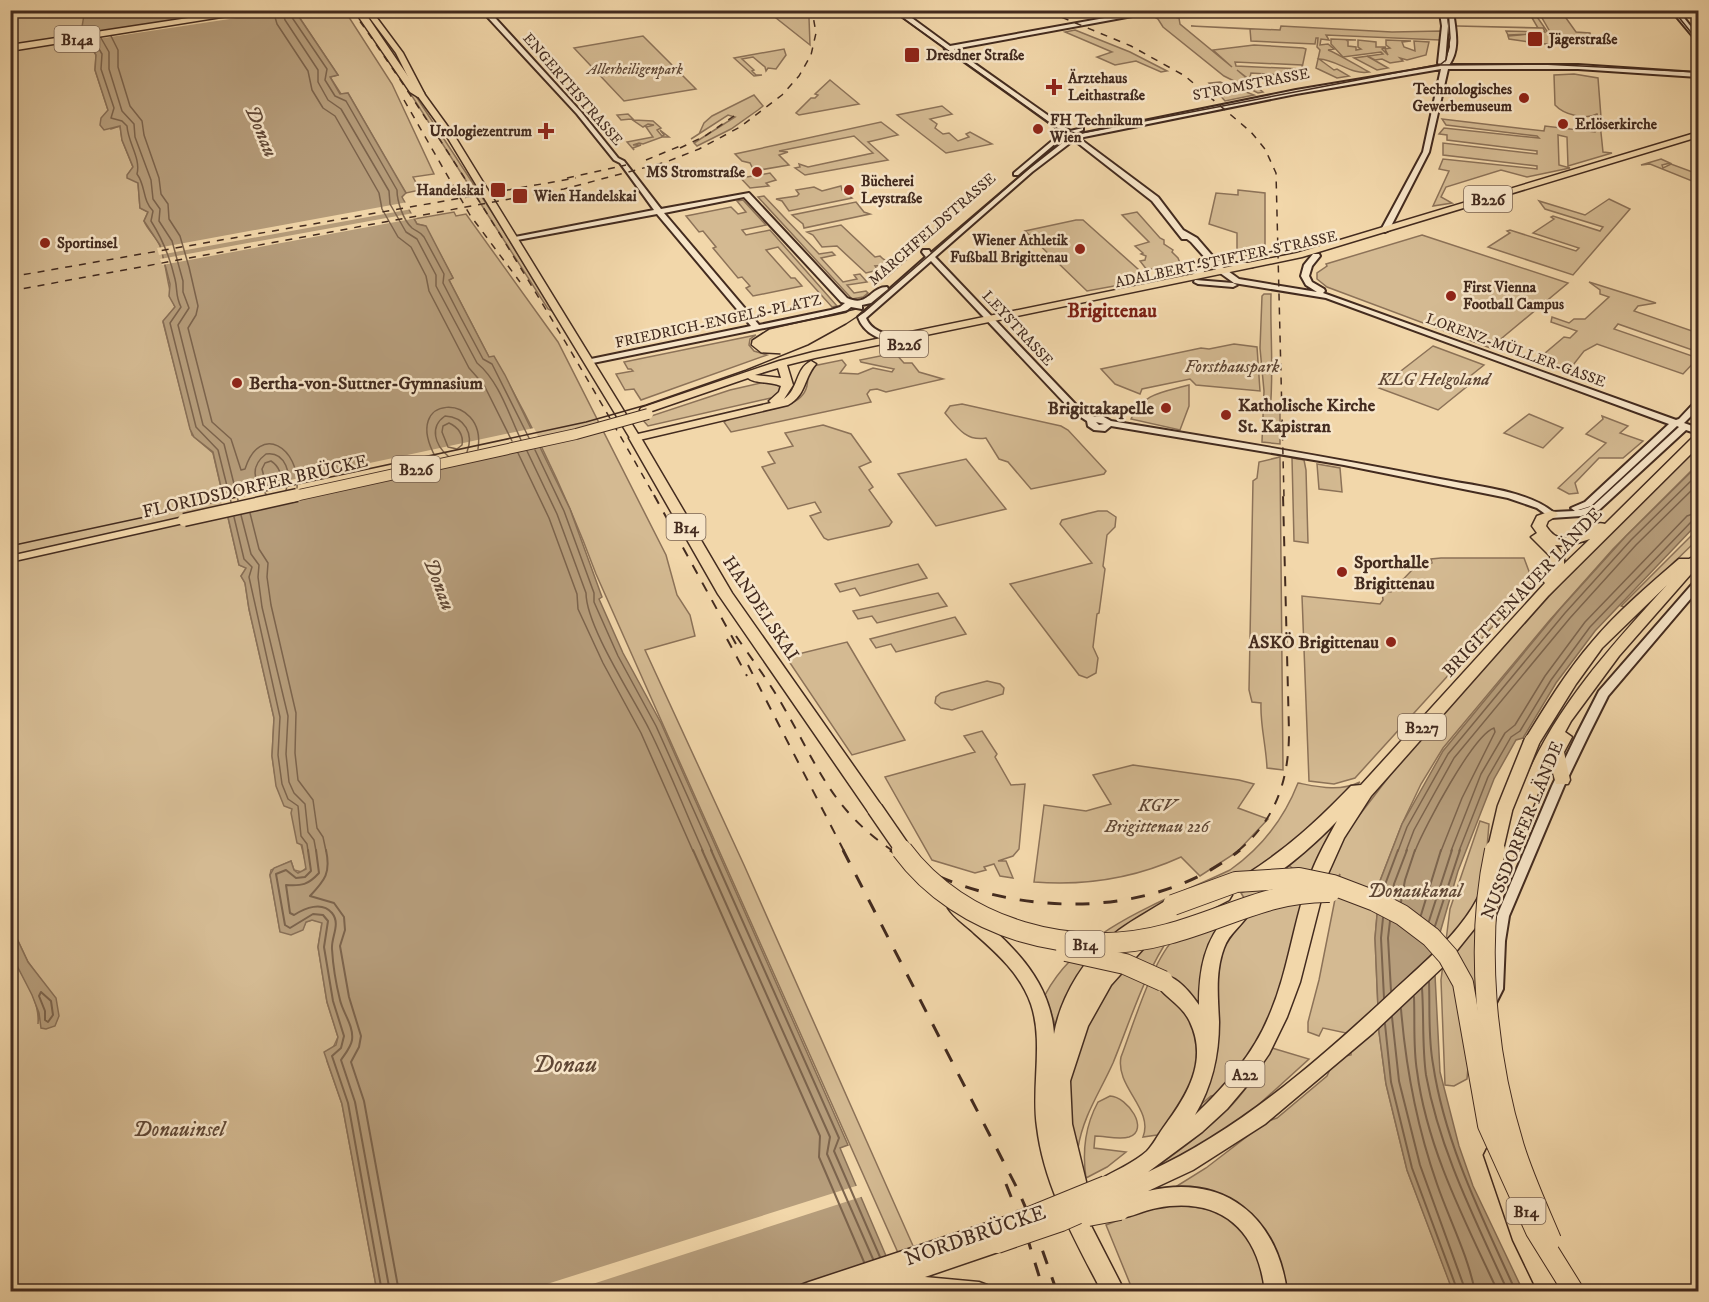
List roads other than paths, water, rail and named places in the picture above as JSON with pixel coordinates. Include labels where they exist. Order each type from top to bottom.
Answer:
[{"type":"highway","name":"B14a","points":[[10,48],[246,10]]},
{"type":"highway","name":"B14a","points":[[10,48],[261,10]]},
{"type":"highway","points":[[358,10],[413,90],[421,95]]},
{"type":"highway","name":"HANDELSKAI","points":[[634,435],[725,594],[900,847],[929,880]]},
{"type":"highway","name":"BRIGITTENAUER LÄNDE","points":[[1379,775],[1543,592],[1698,440]]},
{"type":"highway","points":[[1548,512],[1540,522],[1542,532],[1555,540],[1575,542],[1594,531],[1617,510],[1627,508]]},
{"type":"highway","points":[[1543,592],[1545,582],[1557,568],[1558,561],[1556,555],[1534,534],[1529,525],[1532,517],[1548,512]]},
{"type":"highway","points":[[1575,1292],[1522,1172],[1503,1109],[1491,1034],[1487,935],[1496,845],[1507,801],[1519,770],[1532,741],[1568,683],[1598,644],[1650,590],[1698,549]]},
{"type":"highway","name":"NUSSDORFER LÄNDE","points":[[1113,1198],[1186,1164],[1258,1118],[1366,1028],[1440,959],[1478,913],[1497,876],[1525,800],[1564,719],[1599,672],[1698,558]]},
{"type":"highway","points":[[1648,616],[1667,601],[1698,570]]},
{"type":"highway","points":[[1562,780],[1556,752],[1599,672]]},
{"type":"highway","points":[[1062,1077],[1070,1044],[1086,1008],[1129,951],[1180,917],[1247,883],[1278,863],[1316,833],[1362,785],[1379,775]]},
{"type":"highway","name":"A22","points":[[1113,1198],[1150,1162],[1173,1146],[1217,1107],[1248,1070],[1276,1024],[1299,957],[1314,888],[1333,843],[1347,817],[1379,775]]},
{"type":"highway","points":[[1123,1292],[1079,1201],[1062,1124],[1062,1077],[1059,1059],[1065,1026],[1072,1005],[1092,968],[1105,952],[1126,934],[1173,906],[1236,882],[1277,878],[1320,882],[1360,896]]},
{"type":"highway","name":"B14","points":[[929,880],[1000,925],[1035,937],[1069,944],[1118,944],[1142,940],[1170,933],[1250,903],[1302,891],[1360,896],[1389,908],[1420,928],[1440,947],[1455,968],[1467,999],[1488,1125],[1536,1231],[1575,1292]]},
{"type":"highway","name":"B14","points":[[929,880],[1004,950],[1026,976],[1040,1004],[1044,1029],[1047,1134],[1055,1168],[1071,1210],[1114,1292]]},
{"type":"highway","points":[[1150,1162],[1194,1097],[1204,1072],[1211,1021],[1209,962],[1217,939],[1229,922],[1250,903]]},
{"type":"highway","points":[[967,917],[1021,940],[1125,964],[1163,981],[1184,998],[1199,1018],[1208,1053]]},
{"type":"highway","points":[[1488,1125],[1491,1144],[1507,1195],[1524,1240],[1549,1292]]},
{"type":"highway","points":[[1113,1198],[1206,1199],[1234,1211],[1255,1228],[1268,1250],[1276,1292]]},
{"type":"highway","name":"NORDBRÜCKE","points":[[855,1290],[1061,1221],[1113,1198]]},
{"type":"highway","name":"NORDBRÜCKE","points":[[809,1292],[1020,1221],[1113,1198]]},
{"type":"highway","points":[[855,1290],[936,1287],[979,1292]]},
{"type":"main road","name":"HANDELSKAI","points":[[368,10],[399,53],[421,95],[450,135],[515,238],[634,435]]},
{"type":"main road","name":"ADALBERT-STIFTER-STRASSE","points":[[1224,276],[1251,264],[1308,253],[1698,135]]},
{"type":"main road","name":"ADALBERT-STIFTER-STRASSE","points":[[785,367],[811,364],[994,322],[1317,256],[1698,140]]},
{"type":"main road","name":"ADALBERT-STIFTER-STRASSE","points":[[753,378],[785,367],[897,339],[994,322]]},
{"type":"main road","points":[[634,435],[778,405],[797,394],[804,371],[811,364]]},
{"type":"main road","points":[[785,367],[802,382]]},
{"type":"main road","points":[[634,435],[772,402],[785,394],[788,385],[785,367]]},
{"type":"main road","name":"B226","points":[[646,412],[785,367]]},
{"type":"main road","points":[[753,378],[774,380],[788,385]]},
{"type":"main road","name":"B226","points":[[646,412],[753,378]]},
{"type":"main road","name":"FLORIDSDORFER BRÜCKE","points":[[10,552],[576,434],[646,412]]},
{"type":"main road","name":"FLORIDSDORFER BRÜCKE","points":[[10,559],[183,517]]},
{"type":"street","name":"ENGERTHSTRASSE","points":[[484,10],[579,113],[630,180],[635,182],[756,327]]},
{"type":"street","points":[[887,10],[941,50],[1101,158],[1155,199],[1182,232],[1187,242],[1224,276]]},
{"type":"street","points":[[896,10],[1064,134]]},
{"type":"street","points":[[941,50],[1162,10]]},
{"type":"street","points":[[1385,230],[1426,152],[1437,110],[1445,64],[1443,10]]},
{"type":"street","points":[[1445,64],[1454,41],[1450,10]]},
{"type":"street","points":[[1674,10],[1698,39]]},
{"type":"street","points":[[1445,64],[1576,64],[1698,73]]},
{"type":"street","name":"STROMSTRASSE","points":[[1064,134],[1445,64]]},
{"type":"street","name":"STROMSTRASSE","points":[[1071,138],[1445,64]]},
{"type":"street","points":[[1027,169],[1064,134]]},
{"type":"street","points":[[1027,169],[1071,138]]},
{"type":"street","name":"MARCHFELDSTRASSE","points":[[851,304],[873,297],[928,254],[1027,169]]},
{"type":"street","points":[[515,238],[746,195],[851,304]]},
{"type":"street","points":[[1393,215],[1400,220],[1411,222]]},
{"type":"street","name":"MARCHFELDSTRASSE","points":[[897,339],[877,336],[861,319],[919,268],[928,254]]},
{"type":"street","name":"LEYSTRASSE","points":[[928,254],[1075,409],[1092,420],[1090,424],[1097,428],[1105,428],[1109,423],[1344,462],[1509,496],[1527,501],[1548,512]]},
{"type":"street","points":[[1317,256],[1306,269],[1306,279],[1317,289],[1337,299]]},
{"type":"street","points":[[1207,261],[1227,265],[1251,264]]},
{"type":"street","points":[[1197,279],[1207,261]]},
{"type":"street","points":[[919,268],[945,271]]},
{"type":"street","name":"LORENZ-MÜLLER-GASSE","points":[[1197,279],[1224,276],[1337,299],[1681,423],[1698,432]]},
{"type":"street","name":"MARCHFELDSTRASSE","points":[[851,304],[866,308],[875,306]]},
{"type":"street","name":"FRIEDRICH-ENGELS-PLATZ","points":[[591,362],[833,312],[851,304]]},
{"type":"street","name":"BRIGITTENAUER LÄNDE","points":[[1548,512],[1581,513],[1596,508],[1698,404]]},
{"type":"street","name":"NUSSDORFER LÄNDE","points":[[1566,1292],[1521,1194],[1496,1119],[1486,1074],[1481,1018],[1497,988],[1499,941],[1503,916],[1562,780],[1603,694],[1660,625],[1698,584]]},
{"type":"water","name":"Donau","points":[[77,11],[295,11],[338,75],[330,77],[340,94],[348,93],[406,193],[402,197],[417,224],[426,226],[453,278],[449,280],[489,357],[494,356],[505,375],[570,509],[602,597],[599,599],[623,653],[661,723],[848,1145],[840,1148],[901,1291],[377,1291],[342,1104],[324,1052],[336,1045],[338,1037],[327,1002],[318,947],[322,923],[312,920],[306,922],[303,930],[291,935],[280,932],[270,875],[274,868],[291,861],[294,870],[298,873],[306,869],[302,845],[297,843],[292,809],[284,806],[276,786],[272,756],[274,718],[245,583],[241,576],[246,568],[239,565],[213,452],[194,437],[190,429],[163,321],[175,307],[169,296],[170,284],[160,245],[144,221],[148,212],[140,208],[138,183],[127,178],[133,167],[122,140],[120,126],[104,130],[100,125],[101,118],[108,110],[95,70],[96,55],[82,27],[84,15]]},
{"type":"water","name":"Donaukanal","points":[[1698,465],[1698,523],[1595,631],[1556,683],[1523,738],[1516,740],[1494,779],[1458,871],[1437,943],[1435,975],[1440,1072],[1459,1146],[1473,1186],[1523,1291],[1453,1292],[1407,1170],[1386,1084],[1379,1032],[1375,938],[1380,881],[1402,824],[1443,751],[1560,609],[1626,536]]},
{"type":"water","points":[[11,926],[28,962],[56,998],[59,1016],[55,1026],[41,1028],[39,1013],[32,995],[11,954]]},
{"type":"tram line","points":[[891,10],[1058,129],[1075,133]]},
{"type":"tram line","points":[[10,546],[586,422],[646,405],[746,370],[808,345],[864,312],[1066,136],[1441,64],[1446,60],[1450,38],[1448,10]]},
{"type":"tram line","points":[[1673,10],[1698,41]]},
{"type":"tram line","points":[[1437,65],[1543,64],[1698,72]]},
{"type":"tram line","points":[[780,354],[761,353],[751,345],[752,340],[769,329],[856,309]]},
{"type":"railway","points":[[352,10],[475,196]]},
{"type":"railway","points":[[481,204],[564,189],[666,162],[699,149],[740,127],[782,95],[799,76],[811,55],[816,33],[812,10]]},
{"type":"railway","points":[[1049,12],[1131,46],[1185,76],[1251,132],[1265,149],[1276,173],[1284,497]]},
{"type":"railway","points":[[404,100],[460,198]]},
{"type":"railway","points":[[680,148],[705,136],[734,116]]},
{"type":"railway","points":[[646,160],[685,144]]},
{"type":"railway","points":[[567,178],[626,165]]},
{"type":"railway","points":[[475,196],[576,178]]},
{"type":"railway","points":[[460,198],[475,196]]},
{"type":"railway","points":[[475,196],[481,204]]},
{"type":"railway","points":[[10,277],[460,198]]},
{"type":"railway","points":[[460,198],[465,207]]},
{"type":"railway","points":[[465,207],[481,204]]},
{"type":"railway","points":[[481,204],[655,497]]},
{"type":"railway","points":[[10,291],[465,207]]},
{"type":"railway","points":[[465,207],[520,282]]},
{"type":"railway","points":[[654,495],[736,644]]},
{"type":"railway","points":[[1238,851],[1251,839],[1271,812],[1278,798],[1286,766],[1289,732],[1283,495]]},
{"type":"railway","points":[[736,636],[775,693],[826,783],[839,801],[871,835],[893,851]]},
{"type":"railway","points":[[727,639],[747,676]]},
{"type":"railway","points":[[748,665],[844,851]]},
{"type":"railway","points":[[843,850],[1018,1190],[1036,1232],[1057,1292]]},
{"type":"railway","points":[[890,850],[930,872],[973,889],[1019,900],[1066,904],[1113,902],[1159,892],[1201,875],[1240,850]]},
{"type":"railway","points":[[1006,1184],[1027,1237],[1044,1292]]},
{"type":"place","name":"Jägerstraße","points":[[1535,39]]},
{"type":"place","name":"Dresdner Straße","points":[[912,55]]},
{"type":"place","name":"Ärztehaus Leithastraße","points":[[1054,87]]},
{"type":"place","name":"Technologisches Gewerbemuseum","points":[[1524,98]]},
{"type":"place","name":"Erlöserkirche","points":[[1563,124]]},
{"type":"place","name":"FH Technikum Wien","points":[[1038,129]]},
{"type":"place","name":"Urologiezentrum","points":[[546,131]]},
{"type":"place","name":"MS Stromstraße","points":[[757,172]]},
{"type":"place","name":"Handelskai","points":[[498,190]]},
{"type":"place","name":"Bücherei Leystraße","points":[[849,190]]},
{"type":"place","name":"Wien Handelskai","points":[[520,196]]},
{"type":"place","name":"Sportinsel","points":[[45,243]]},
{"type":"place","name":"Wiener Athletik Fußball Brigittenau","points":[[1080,249]]},
{"type":"place","name":"First Vienna Football Campus","points":[[1451,296]]},
{"type":"place","name":"Bertha-von-Suttner-Gymnasium","points":[[237,383]]},
{"type":"place","name":"Brigittakapelle","points":[[1166,408]]},
{"type":"place","name":"Katholische Kirche St. Kapistran","points":[[1226,415]]},
{"type":"place","name":"Sporthalle Brigittenau","points":[[1342,572]]},
{"type":"place","name":"ASKÖ Brigittenau","points":[[1391,642]]},
{"type":"district","name":"Brigittenau","points":[[1112,310]]},
{"type":"park label","name":"Allerheiligenpark","points":[[635,69]]},
{"type":"park label","name":"Forsthauspark","points":[[1232,366]]},
{"type":"park label","name":"KLG Helgoland","points":[[1434,379]]},
{"type":"park label","name":"KGV Brigittenau 226","points":[[1157,815]]},
{"type":"park label","name":"Donauinsel","points":[[179,1129]]}]
